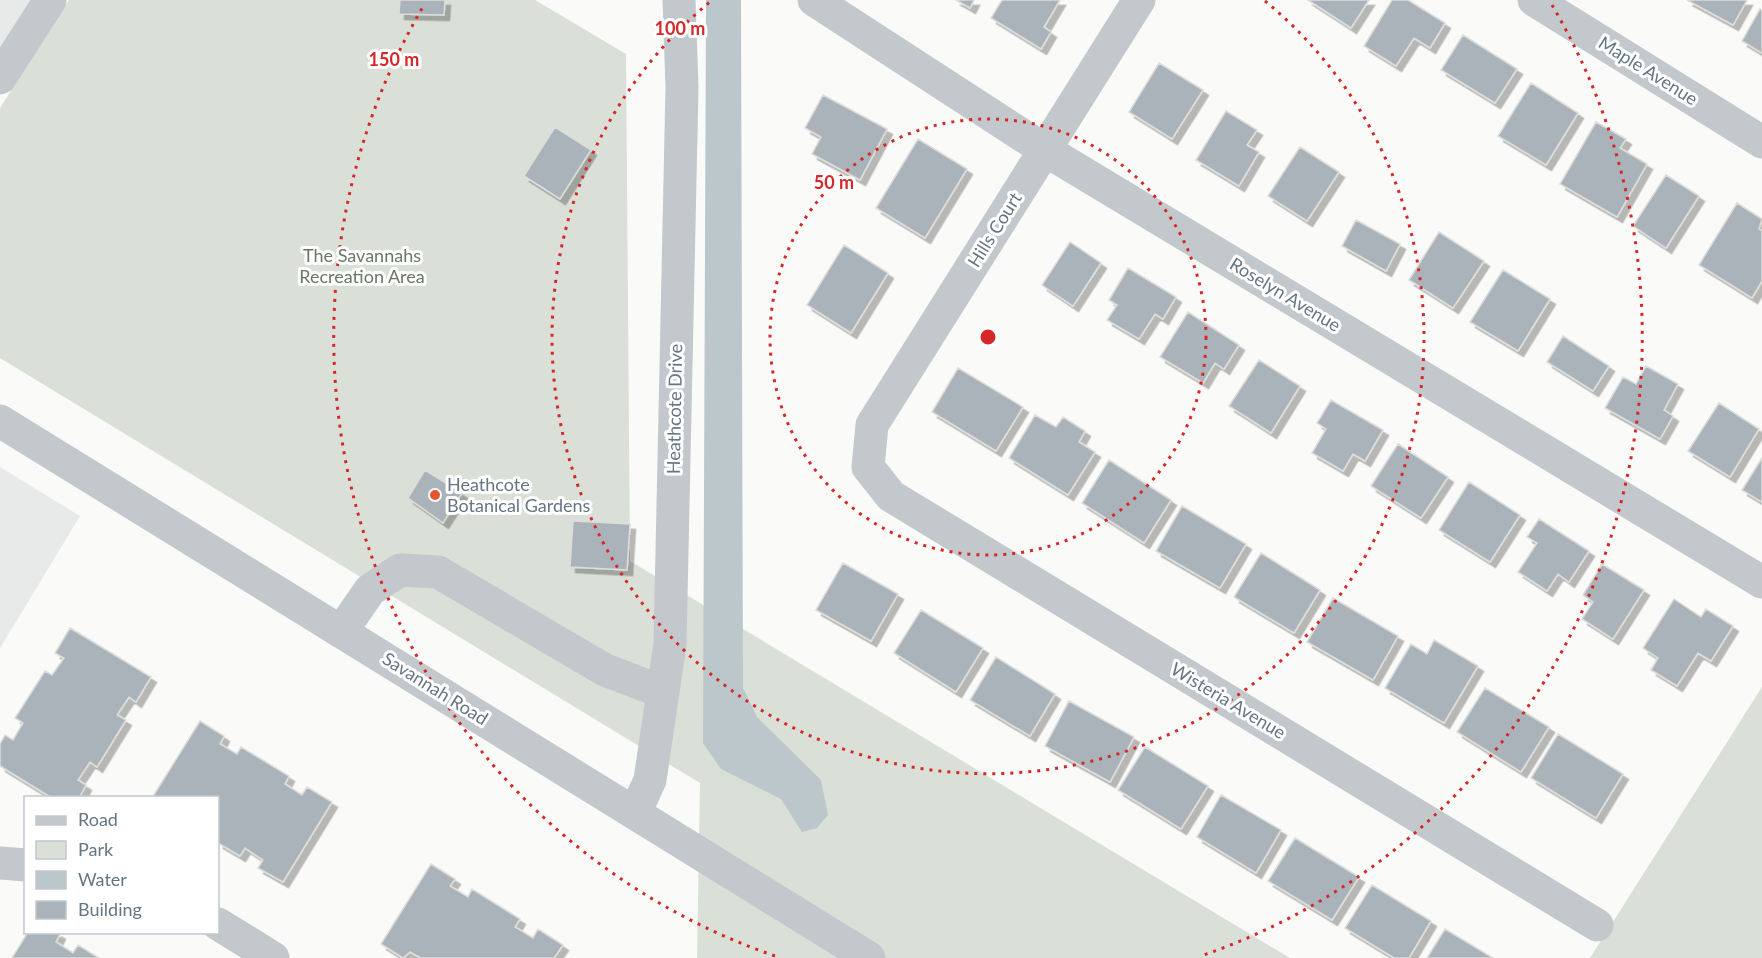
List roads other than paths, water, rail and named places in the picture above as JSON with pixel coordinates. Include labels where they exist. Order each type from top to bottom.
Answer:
[{"type":"street","points":[[0,78],[50,0]]},
{"type":"street","name":"Heathcote Drive","points":[[635,813],[650,780],[670,644],[682,87],[679,0]]},
{"type":"street","name":"Roselyn Avenue","points":[[814,0],[1045,150],[1762,582]]},
{"type":"street","name":"Hills Court","points":[[868,467],[872,425],[1139,0]]},
{"type":"street","name":"Maple Avenue","points":[[1534,0],[1762,142]]},
{"type":"street","name":"Savannah Road","points":[[0,421],[869,958]]},
{"type":"street","name":"Wisteria Avenue","points":[[868,467],[891,495],[1597,925]]},
{"type":"street","points":[[341,632],[370,591],[400,570],[438,572],[605,670],[663,692]]},
{"type":"street","points":[[0,862],[24,865]]},
{"type":"street","points":[[219,925],[273,958]]},
{"type":"water","points":[[706,0],[741,0],[743,688],[757,717],[821,780],[828,815],[817,828],[802,832],[781,799],[721,769],[703,743]]},
{"type":"place","name":"Heathcote Botanical Gardens","points":[[435,495]]},
{"type":"park label","name":"The Savannahs Recreation Area","points":[[362,266]]}]
